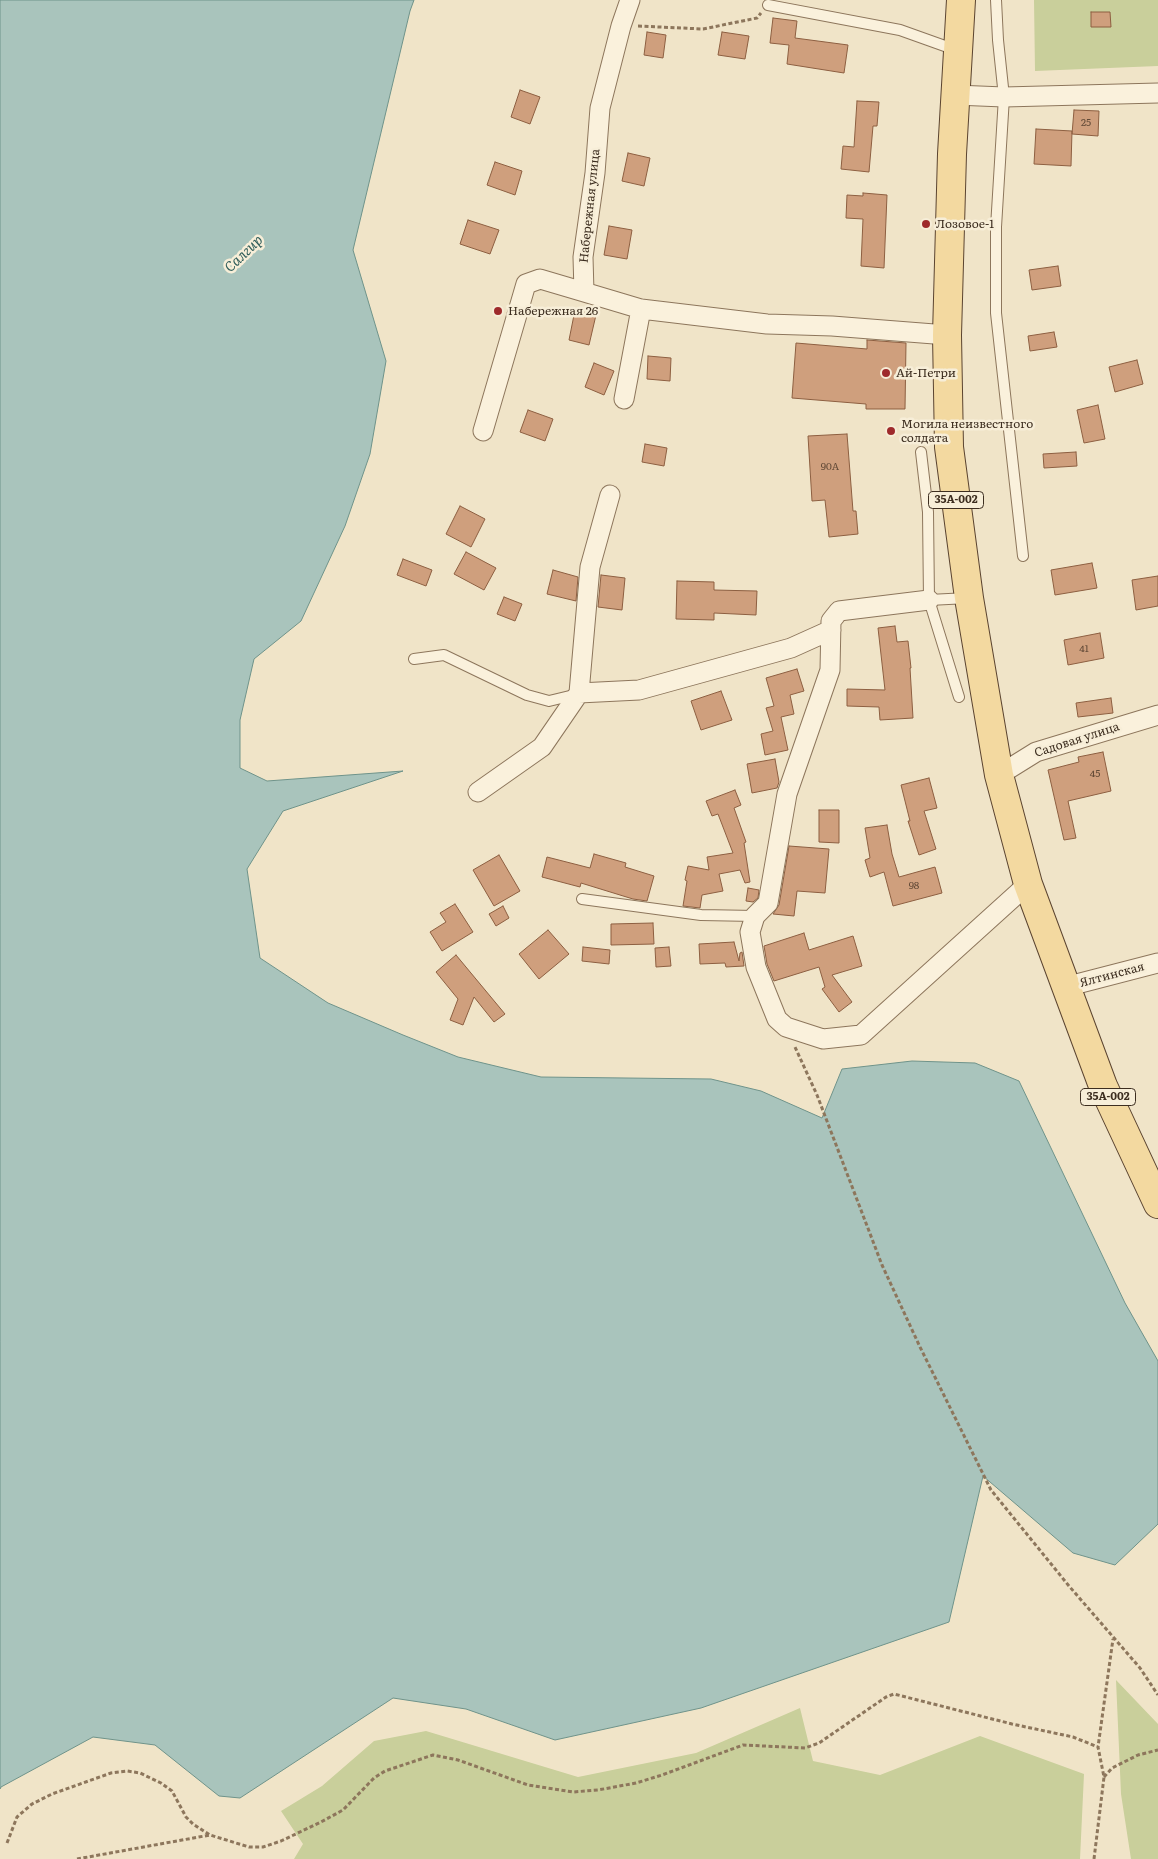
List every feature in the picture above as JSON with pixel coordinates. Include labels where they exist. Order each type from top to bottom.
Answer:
[{"type":"main road","name":"35А-002","points":[[962,0],[955,95],[947,335],[949,447],[969,598],[999,775],[1028,884],[1103,1086],[1158,1204]]},
{"type":"street","name":"Набережная улица","points":[[584,292],[583,258],[595,174],[600,108],[621,26],[630,0]]},
{"type":"street","points":[[955,95],[1004,97],[1158,93]]},
{"type":"street","points":[[483,431],[526,284],[540,279],[641,309],[767,324],[832,326],[947,335]]},
{"type":"street","points":[[624,399],[641,309]]},
{"type":"street","points":[[478,792],[542,747],[579,693],[590,567],[610,495]]},
{"type":"street","points":[[929,600],[839,611],[831,621],[830,670],[788,794],[768,903],[755,916],[750,932],[756,967],[777,1019],[786,1026],[823,1039],[861,1035],[1028,884]]},
{"type":"street","points":[[579,693],[638,690],[791,648],[831,630]]},
{"type":"street","name":"Садовая улица","points":[[999,775],[1036,752],[1158,715]]},
{"type":"street","name":"Ялтинская","points":[[1065,987],[1158,963]]},
{"type":"lane","points":[[996,0],[1004,97],[996,228],[996,313],[1023,556]]},
{"type":"lane","points":[[768,5],[900,30],[959,51]]},
{"type":"lane","points":[[921,452],[928,512],[929,600],[959,697]]},
{"type":"lane","points":[[929,600],[969,598]]},
{"type":"lane","points":[[414,659],[444,656],[527,695],[549,701],[579,693]]},
{"type":"lane","points":[[582,899],[701,915],[755,916]]},
{"type":"path","points":[[621,26],[703,29],[757,18],[768,5]]},
{"type":"path","points":[[786,1026],[816,1095],[882,1265],[990,1490],[1140,1668],[1158,1695]]},
{"type":"path","points":[[1094,1859],[1104,1777],[1098,1747],[1113,1638]]},
{"type":"path","points":[[7,1843],[17,1817],[32,1804],[52,1794],[111,1773],[127,1771],[140,1773],[161,1783],[172,1791],[186,1817],[210,1835],[249,1847],[263,1847],[281,1842],[343,1810],[374,1778],[385,1770],[433,1755],[458,1760],[528,1785],[573,1792],[598,1790],[636,1783],[743,1745],[805,1748],[819,1743],[886,1697],[894,1694],[1012,1724],[1073,1737],[1098,1747]]},
{"type":"path","points":[[1104,1777],[1112,1768],[1138,1755],[1158,1750]]},
{"type":"path","points":[[77,1859],[210,1835]]},
{"type":"green space","points":[[1034,0],[1158,0],[1158,66],[1035,71]]},
{"type":"green space","points":[[1116,1680],[1158,1724],[1158,1859],[1131,1859],[1121,1794]]},
{"type":"green space","points":[[800,1708],[813,1761],[880,1775],[980,1736],[1084,1774],[1080,1859],[294,1859],[303,1844],[281,1811],[322,1786],[374,1741],[426,1731],[578,1777],[696,1753]]},
{"type":"water","name":"Салгир","points":[[0,0],[414,0],[353,250],[386,361],[370,454],[345,526],[301,621],[254,659],[240,720],[240,768],[267,781],[403,771],[283,811],[247,869],[260,958],[328,1003],[403,1035],[458,1057],[541,1077],[711,1079],[761,1091],[822,1118],[842,1069],[912,1061],[975,1063],[1019,1081],[1125,1303],[1158,1361],[1158,1524],[1115,1565],[1073,1553],[983,1476],[949,1622],[701,1708],[555,1740],[466,1709],[393,1698],[240,1798],[219,1796],[155,1745],[93,1737],[0,1789]]},
{"type":"building","points":[[1091,12],[1110,12],[1111,27],[1091,27]]},
{"type":"building","points":[[773,18],[797,21],[795,38],[848,45],[844,73],[787,64],[789,45],[770,43]]},
{"type":"building","points":[[647,32],[666,35],[663,58],[644,55]]},
{"type":"building","points":[[722,32],[749,36],[745,59],[718,55]]},
{"type":"building","points":[[520,90],[540,97],[530,124],[511,117]]},
{"type":"building","points":[[857,101],[879,102],[877,126],[873,126],[869,172],[841,169],[843,146],[854,147]]},
{"type":"building","points":[[1074,110],[1099,111],[1098,136],[1072,134]]},
{"type":"building","points":[[1036,129],[1072,131],[1071,166],[1034,164]]},
{"type":"building","points":[[628,153],[650,158],[644,186],[622,181]]},
{"type":"building","points":[[495,162],[522,171],[515,195],[487,185]]},
{"type":"building","points":[[863,193],[887,195],[884,268],[861,266],[863,219],[846,218],[847,195],[863,196]]},
{"type":"building","points":[[468,220],[499,230],[490,254],[460,244]]},
{"type":"building","points":[[609,226],[632,230],[627,259],[604,255]]},
{"type":"building","points":[[1058,266],[1061,286],[1032,290],[1029,270]]},
{"type":"building","points":[[575,310],[596,315],[589,345],[569,340]]},
{"type":"building","points":[[1054,332],[1057,347],[1030,351],[1028,336]]},
{"type":"building","points":[[867,340],[906,343],[905,409],[866,409],[866,404],[792,398],[796,343],[867,349]]},
{"type":"building","points":[[648,356],[671,358],[670,381],[647,379]]},
{"type":"building","points":[[1137,360],[1143,384],[1115,392],[1109,367]]},
{"type":"building","points":[[594,363],[614,371],[604,395],[585,387]]},
{"type":"building","points":[[1098,405],[1105,439],[1084,443],[1077,410]]},
{"type":"building","points":[[528,410],[553,419],[545,441],[520,432]]},
{"type":"building","points":[[847,434],[853,511],[856,511],[858,534],[829,537],[825,500],[812,501],[808,436]]},
{"type":"building","points":[[645,444],[667,448],[664,466],[642,462]]},
{"type":"building","points":[[1076,452],[1077,466],[1044,468],[1043,454]]},
{"type":"building","points":[[460,506],[485,519],[471,547],[446,534]]},
{"type":"building","points":[[466,552],[496,568],[484,590],[454,574]]},
{"type":"building","points":[[403,559],[432,570],[426,586],[397,575]]},
{"type":"building","points":[[1092,563],[1097,588],[1055,595],[1051,570]]},
{"type":"building","points":[[553,570],[578,577],[576,601],[547,594]]},
{"type":"building","points":[[601,575],[625,578],[622,610],[598,607]]},
{"type":"building","points":[[1158,576],[1158,606],[1136,610],[1132,580]]},
{"type":"building","points":[[677,581],[714,582],[714,590],[757,591],[756,615],[714,613],[714,620],[676,619]]},
{"type":"building","points":[[504,597],[522,604],[515,621],[497,614]]},
{"type":"building","points":[[895,626],[897,642],[908,641],[913,718],[880,720],[879,707],[847,706],[847,689],[885,690],[878,628]]},
{"type":"building","points":[[1100,633],[1104,658],[1068,665],[1064,640]]},
{"type":"building","points":[[797,669],[804,691],[790,695],[794,714],[781,717],[788,750],[765,755],[761,734],[773,731],[766,708],[774,706],[766,678]]},
{"type":"building","points":[[721,691],[732,720],[701,730],[691,701]]},
{"type":"building","points":[[1111,698],[1113,713],[1078,717],[1076,703]]},
{"type":"building","points":[[1103,752],[1111,791],[1068,801],[1076,838],[1064,840],[1048,770],[1079,762],[1078,757]]},
{"type":"building","points":[[775,759],[779,782],[777,788],[752,793],[747,764]]},
{"type":"building","points":[[929,778],[937,808],[924,811],[936,849],[919,855],[908,821],[910,821],[901,785]]},
{"type":"building","points":[[735,790],[741,805],[734,808],[746,842],[744,843],[750,882],[745,883],[740,870],[719,874],[723,891],[702,895],[700,908],[683,906],[688,866],[709,870],[707,857],[733,853],[718,814],[712,816],[706,801]]},
{"type":"building","points":[[819,810],[839,810],[839,843],[819,842]]},
{"type":"building","points":[[887,825],[892,854],[899,877],[935,867],[942,893],[893,906],[884,872],[870,877],[865,860],[870,858],[865,828]]},
{"type":"building","points":[[789,846],[829,849],[825,893],[797,891],[794,916],[773,914],[779,905]]},
{"type":"building","points":[[594,854],[626,863],[625,867],[654,876],[647,901],[633,899],[581,883],[580,887],[542,877],[547,857],[590,868]]},
{"type":"building","points":[[499,855],[520,891],[494,906],[473,870]]},
{"type":"building","points":[[748,888],[759,890],[758,898],[753,902],[746,901]]},
{"type":"building","points":[[455,904],[473,932],[442,951],[430,932],[446,922],[440,913]]},
{"type":"building","points":[[503,906],[509,918],[496,926],[489,914]]},
{"type":"building","points":[[653,923],[654,944],[611,945],[611,924]]},
{"type":"building","points":[[548,930],[569,954],[539,979],[519,954]]},
{"type":"building","points":[[804,933],[809,950],[853,936],[862,966],[832,975],[852,1002],[839,1012],[822,989],[825,987],[819,967],[774,981],[767,964],[764,946]]},
{"type":"building","points":[[734,942],[739,961],[740,953],[742,952],[744,966],[726,967],[725,963],[700,964],[699,944]]},
{"type":"building","points":[[583,947],[610,950],[609,964],[582,961]]},
{"type":"building","points":[[669,947],[671,966],[656,967],[655,948]]},
{"type":"building","points":[[456,955],[505,1014],[494,1022],[474,997],[463,1025],[450,1020],[458,999],[436,972]]},
{"type":"place","name":"Лозовое-1","points":[[926,224]]},
{"type":"place","name":"Набережная 26","points":[[498,311]]},
{"type":"place","name":"Ай-Петри","points":[[886,373]]},
{"type":"place","name":"Могила неизвестного солдата","points":[[891,431]]}]
